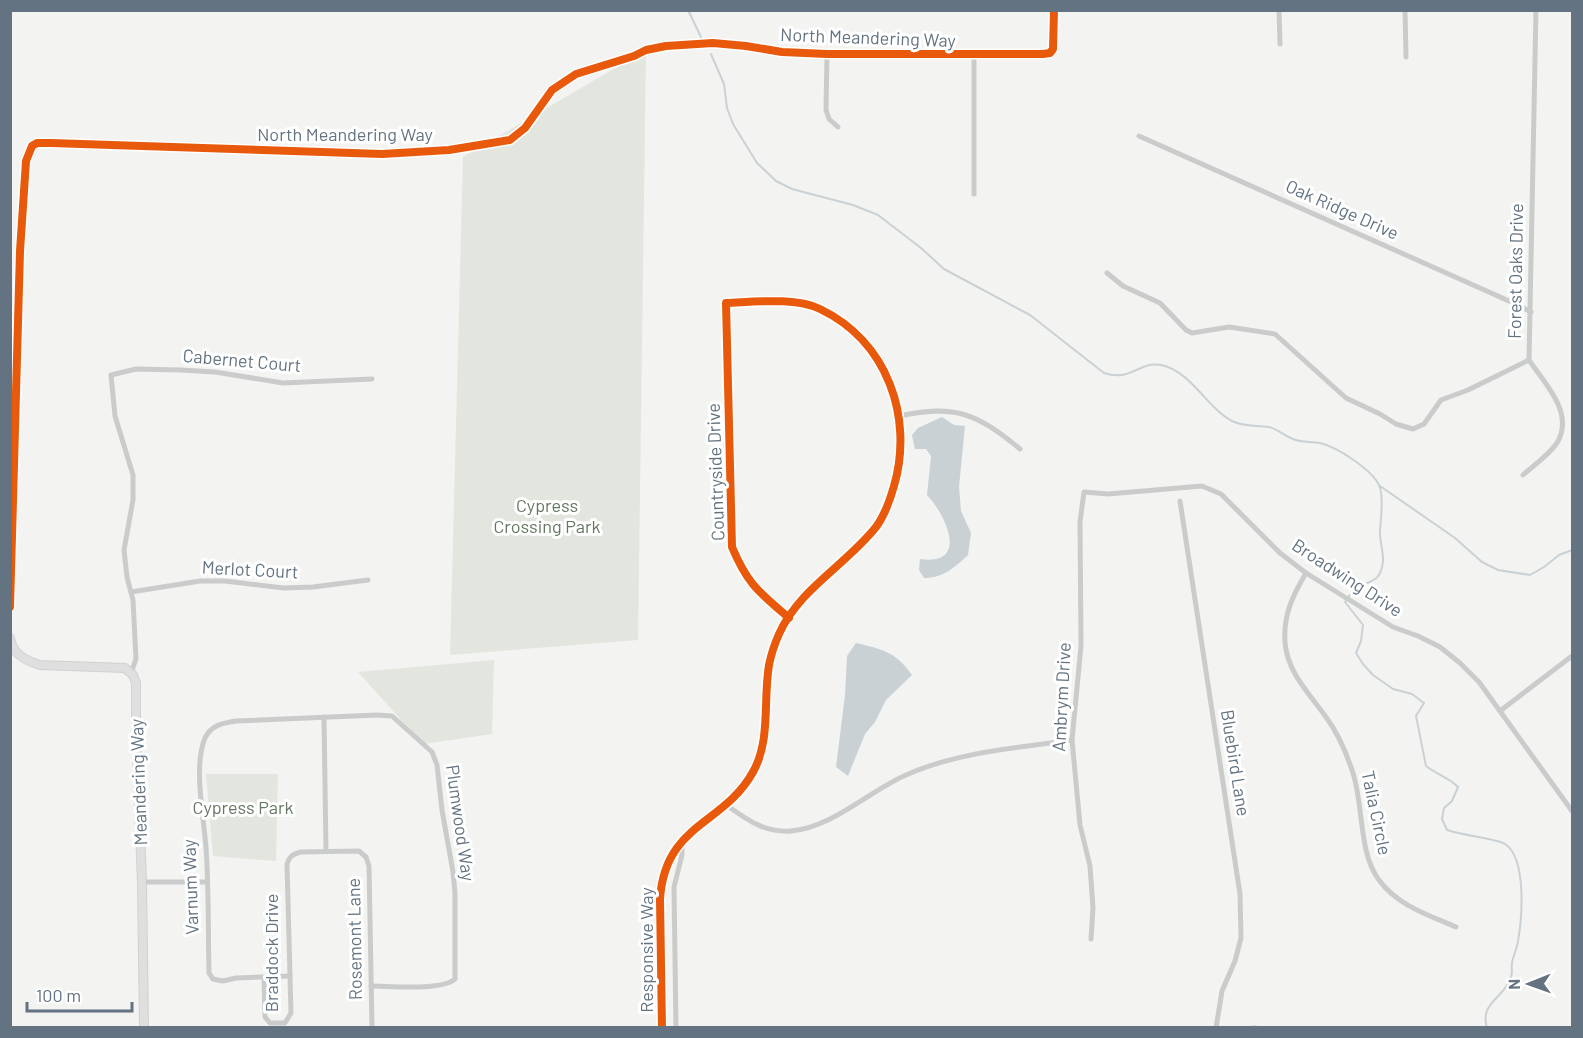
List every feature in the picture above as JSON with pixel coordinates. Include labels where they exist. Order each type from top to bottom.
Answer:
[{"type":"street","name":"North Meandering Way","points":[[10,607],[20,251],[26,161],[30,148],[38,143],[382,154],[449,150],[510,140],[525,129],[552,90],[568,79],[576,74],[646,50],[666,46],[713,43],[782,52],[826,54],[974,56],[1050,53],[1053,49],[1054,10]]},
{"type":"street","points":[[1279,10],[1280,44]]},
{"type":"street","points":[[1405,10],[1406,57]]},
{"type":"street","name":"Forest Oaks Drive","points":[[1107,273],[1124,286],[1160,303],[1186,330],[1192,333],[1229,327],[1275,334],[1346,398],[1396,424],[1413,429],[1424,424],[1441,400],[1468,390],[1529,360],[1536,10]]},
{"type":"street","points":[[826,54],[826,110],[829,118],[838,127]]},
{"type":"street","points":[[974,56],[974,194]]},
{"type":"street","name":"Oak Ridge Drive","points":[[1139,136],[1518,304],[1531,312]]},
{"type":"street","name":"Countryside Drive","points":[[789,618],[755,589],[742,570],[732,547],[726,303],[800,302],[820,308],[851,327],[870,348],[889,381],[899,416]]},
{"type":"street","points":[[1523,475],[1556,445],[1564,422],[1559,405],[1529,360]]},
{"type":"street","name":"Cabernet Court","points":[[131,592],[124,550],[133,500],[133,475],[115,416],[111,375],[136,369],[215,372],[283,383],[372,379]]},
{"type":"street","points":[[682,842],[742,788],[753,771],[761,752],[769,664],[779,633],[803,598],[848,557],[877,526],[889,501],[897,474],[902,440],[899,416],[924,411],[948,410],[965,413],[1020,449]]},
{"type":"street","name":"Broadwing Drive","points":[[1084,492],[1108,494],[1203,486],[1221,494],[1280,554],[1306,573],[1393,627],[1440,647],[1461,663],[1479,682],[1572,812]]},
{"type":"street","name":"Ambrym Drive","points":[[1084,492],[1080,522],[1081,646],[1072,740],[1080,825],[1090,866],[1093,908],[1091,939]]},
{"type":"street","name":"Bluebird Lane","points":[[1180,501],[1239,894],[1241,938],[1222,991],[1216,1028]]},
{"type":"street","name":"Talia Circle","points":[[1306,573],[1289,604],[1285,643],[1299,683],[1328,718],[1353,771],[1368,860],[1377,879],[1400,902],[1456,927]]},
{"type":"street","name":"Merlot Court","points":[[131,592],[200,581],[225,581],[291,588],[368,580]]},
{"type":"street","points":[[10,638],[15,650],[30,662],[120,667],[131,673],[136,659],[131,592]]},
{"type":"street","points":[[1500,711],[1572,656]]},
{"type":"street","name":"Meandering Way","points":[[131,673],[136,683],[144,1028]]},
{"type":"street","name":"Plumwood Way","points":[[324,717],[377,715],[392,717],[432,752],[437,765],[455,893],[455,979],[450,984],[372,986]]},
{"type":"street","points":[[324,717],[326,851]]},
{"type":"street","name":"Varnum Way","points":[[264,977],[223,981],[213,979],[209,973],[200,757],[206,736],[218,724],[324,717]]},
{"type":"street","points":[[725,804],[754,824],[775,831],[809,828],[906,775],[930,766],[986,753],[1072,740]]},
{"type":"street","name":"Responsive Way","points":[[662,1028],[661,881],[672,852],[682,842]]},
{"type":"street","name":"Responsive Way","points":[[676,1028],[674,887],[682,855],[682,842]]},
{"type":"street","name":"Braddock Drive","points":[[264,977],[265,1017],[270,1023],[285,1023],[291,1013],[287,865],[293,854],[326,851]]},
{"type":"street","name":"Rosemont Lane","points":[[326,851],[359,851],[366,857],[369,866],[372,1028]]},
{"type":"street","points":[[142,882],[207,882]]},
{"type":"street","points":[[264,977],[290,976]]},
{"type":"green space","name":"Cypress Crossing Park","points":[[646,50],[638,640],[450,655],[463,157]]},
{"type":"green space","points":[[494,660],[492,734],[423,744],[358,672]]},
{"type":"green space","name":"Cypress Park","points":[[206,774],[278,774],[276,861],[213,856]]},
{"type":"shaded area","points":[[942,417],[954,425],[965,426],[959,487],[961,511],[971,533],[968,555],[943,574],[924,578],[919,570],[920,559],[935,559],[945,555],[949,547],[949,537],[941,514],[927,495],[931,456],[926,449],[915,449],[912,435],[918,428]]},
{"type":"shaded area","points":[[856,643],[894,656],[912,675],[886,700],[875,722],[865,734],[848,776],[836,767],[845,695],[847,656]]},
{"type":"waterway","points":[[688,10],[701,37]]},
{"type":"waterway","points":[[711,54],[724,84],[727,108],[733,124],[757,163],[776,181],[792,189],[853,205],[878,215],[944,269],[1030,315],[1104,373],[1122,375],[1153,365],[1172,369],[1181,374],[1215,408],[1232,421],[1245,425],[1269,427],[1296,440],[1327,445],[1353,460],[1375,479],[1381,495],[1380,536],[1383,563],[1377,578],[1356,588],[1345,602],[1363,625],[1361,641],[1356,653],[1373,675],[1393,689],[1412,694],[1424,703],[1416,716],[1426,766],[1458,787],[1452,801],[1444,808],[1442,819],[1447,830],[1505,844],[1512,851],[1520,875],[1521,919],[1512,963],[1512,975],[1504,990],[1489,1006],[1485,1019],[1487,1028]]},
{"type":"waterway","points":[[1380,486],[1455,538],[1482,562],[1498,570],[1530,575],[1559,555],[1572,550]]},
{"type":"cycle path","points":[[10,607],[20,251],[26,161],[32,146],[37,143],[382,154],[449,150],[510,140],[525,128],[552,90],[576,74],[646,50],[666,46],[713,43],[782,52],[827,54],[1043,54],[1050,53],[1053,49],[1054,10]]},
{"type":"cycle path","points":[[662,1028],[660,899],[664,874],[672,855],[684,840],[727,804],[741,790],[753,772],[762,747],[767,678],[773,649],[779,634],[798,604],[876,527],[889,502],[899,460],[900,434],[897,408],[890,384],[878,361],[863,340],[843,323],[810,305],[774,301],[726,303],[732,547],[743,570],[755,587],[789,618]]}]
